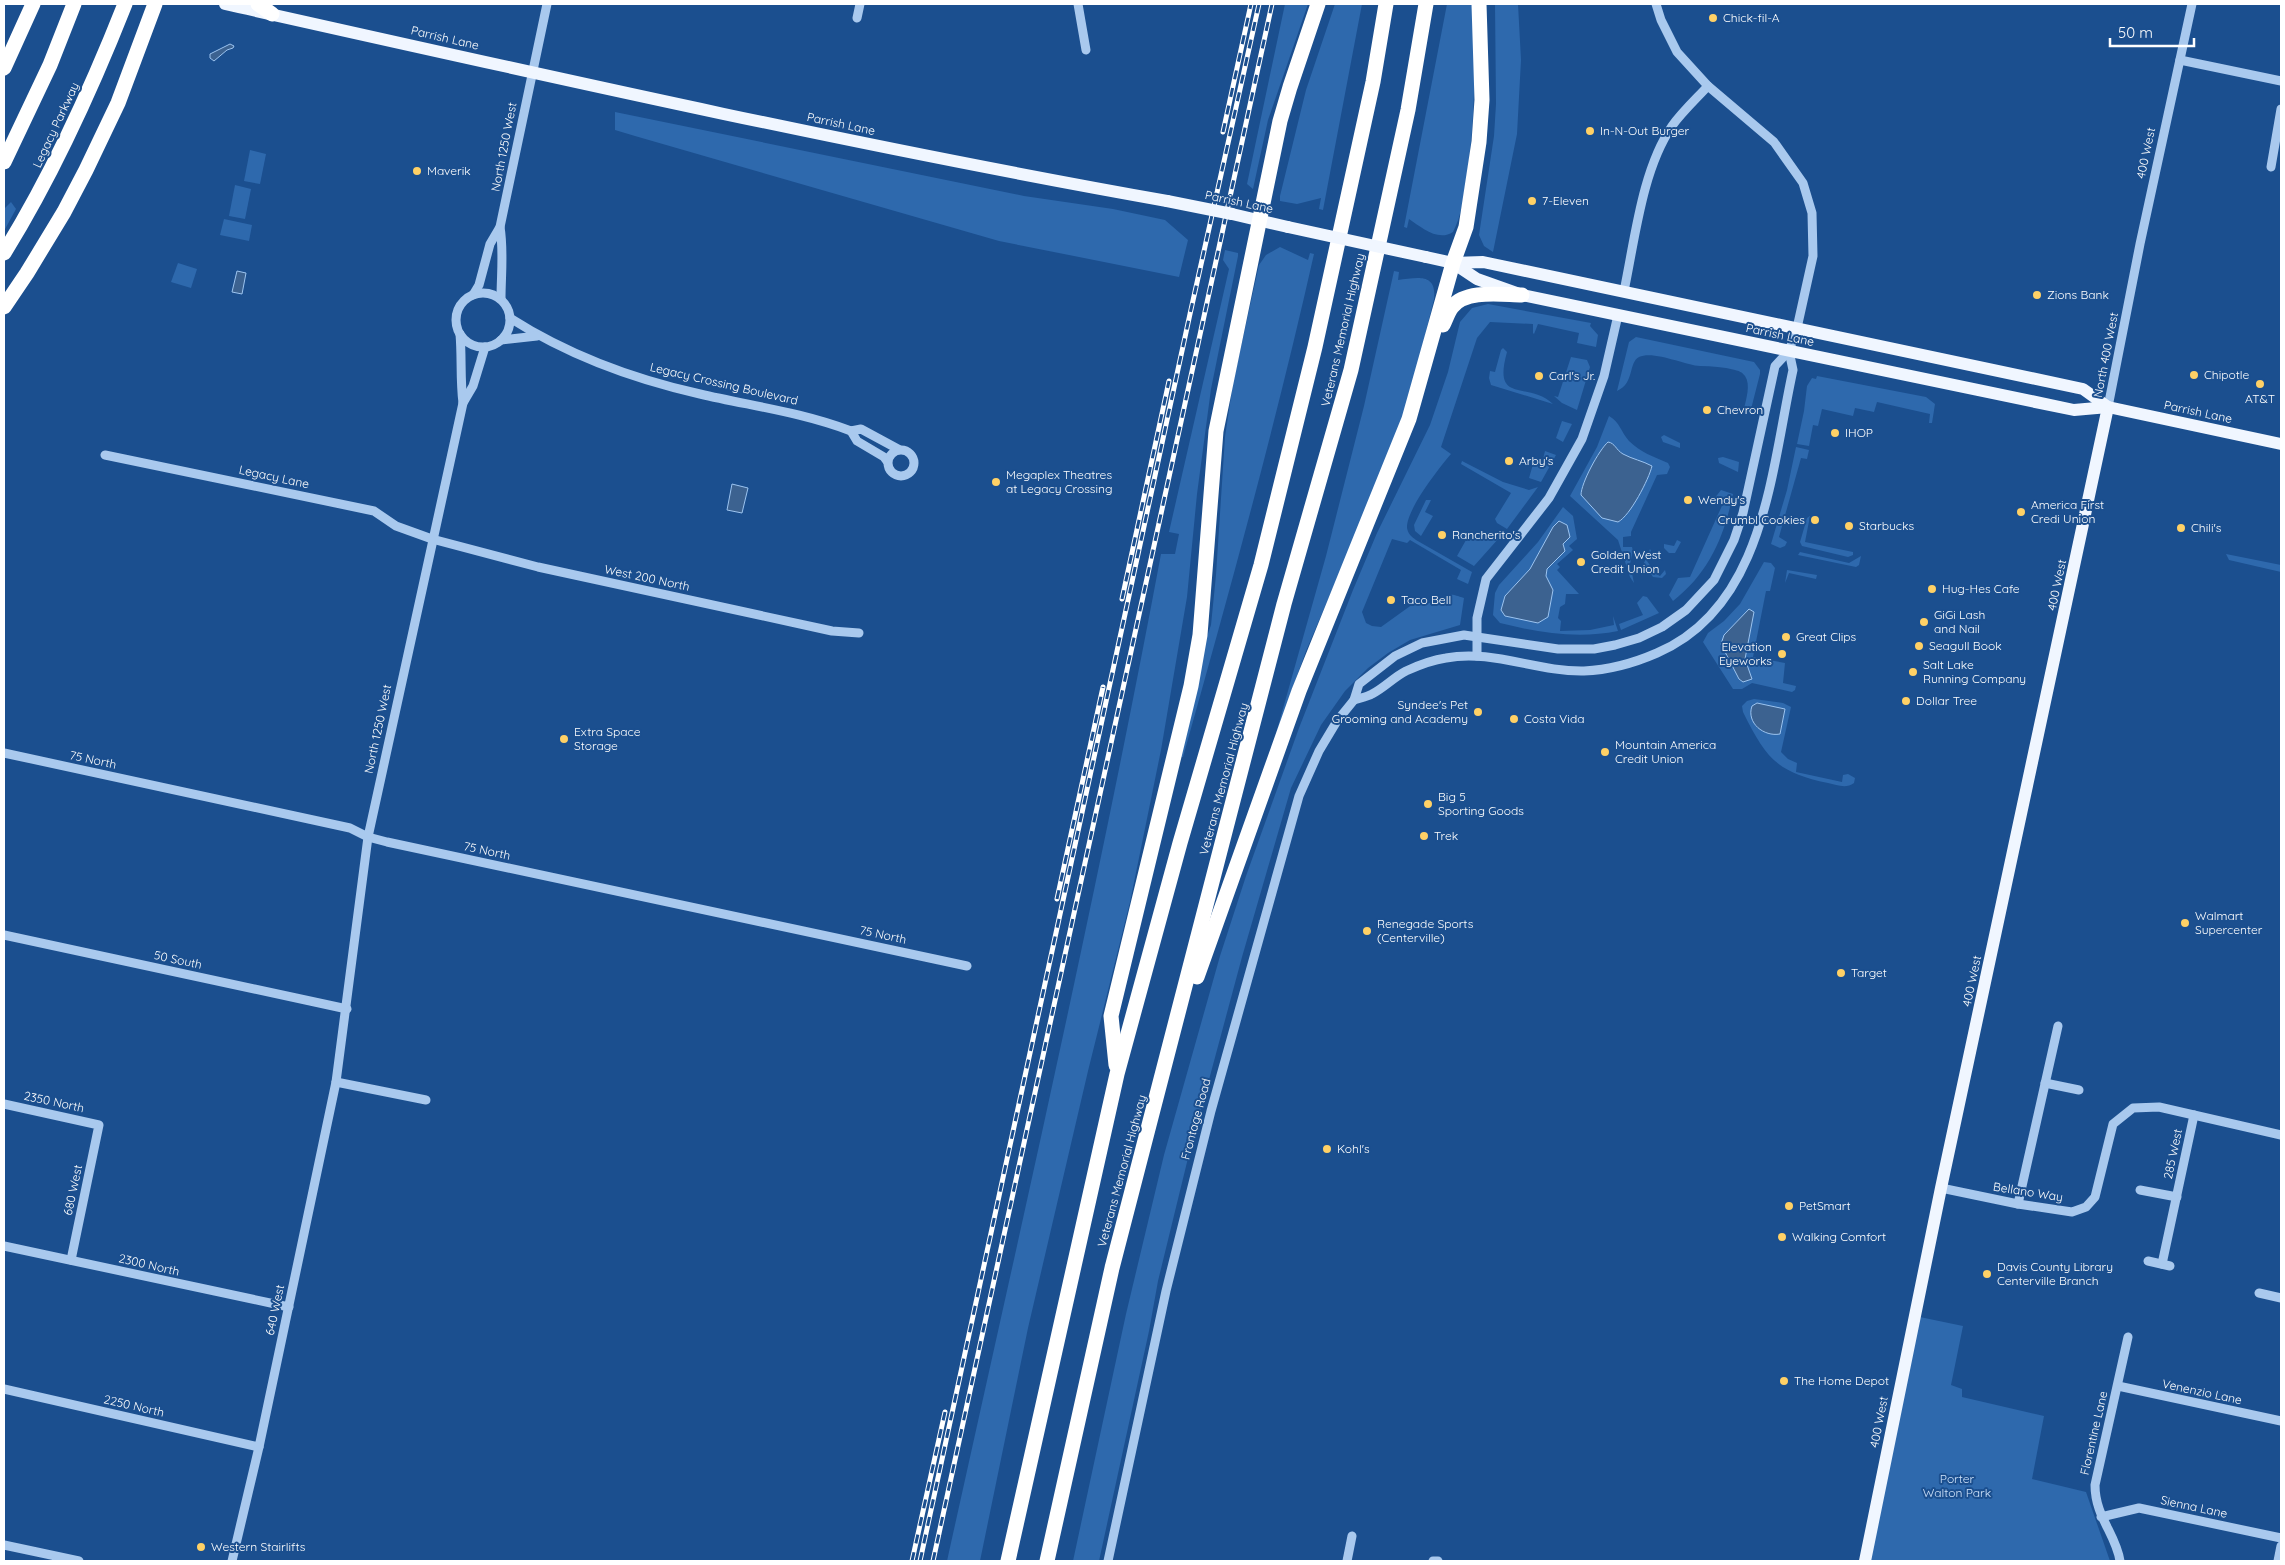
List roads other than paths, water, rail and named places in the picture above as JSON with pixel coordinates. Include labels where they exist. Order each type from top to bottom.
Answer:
[{"type":"highway","points":[[4,68],[33,4]]},
{"type":"highway","points":[[4,162],[46,74],[74,4]]},
{"type":"highway","name":"Legacy Parkway","points":[[4,253],[52,170],[125,4]]},
{"type":"highway","points":[[4,307],[59,220],[86,170],[118,103],[155,4]]},
{"type":"highway","points":[[258,4],[272,14]]},
{"type":"highway","points":[[1117,1074],[1111,1016],[1192,686],[1200,635],[1216,431],[1259,220],[1290,87],[1318,4]]},
{"type":"highway","name":"Veterans Memorial Highway","points":[[1008,1561],[1117,1074],[1180,843],[1263,555],[1316,347],[1373,82],[1386,4]]},
{"type":"highway","name":"Veterans Memorial Highway","points":[[1047,1561],[1112,1268],[1284,604],[1351,370],[1408,110],[1426,4]]},
{"type":"highway","points":[[1166,1060],[1242,854],[1299,691],[1409,419],[1453,263],[1466,227],[1479,142],[1482,100],[1479,4]]},
{"type":"highway","points":[[1392,463],[1412,437],[1428,390],[1443,326],[1453,306],[1474,296],[1522,295]]},
{"type":"main road","name":"Parrish Lane","points":[[226,4],[532,72],[998,171],[1232,214],[1453,263],[1483,262],[2083,389],[2108,407]]},
{"type":"main road","name":"Parrish Lane","points":[[1453,263],[1477,279],[1522,295],[2074,410],[2108,407],[2281,444]]},
{"type":"main road","name":"400 West","points":[[1865,1561],[1941,1188],[2108,407]]},
{"type":"street","name":"North 1250 West","points":[[473,294],[479,284],[490,244],[500,227],[547,4]]},
{"type":"street","points":[[857,18],[860,4]]},
{"type":"street","points":[[1078,4],[1086,50]]},
{"type":"street","points":[[1656,4],[1661,20],[1677,52],[1708,86],[1774,142],[1803,183],[1812,213],[1813,256],[1797,328],[1789,351]]},
{"type":"street","name":"400 West","points":[[2128,308],[2192,4]]},
{"type":"street","points":[[2180,60],[2281,81]]},
{"type":"street","points":[[1624,291],[1645,191],[1658,153],[1672,126],[1708,86]]},
{"type":"street","points":[[2271,167],[2281,109]]},
{"type":"street","name":"North 1250 West","points":[[500,227],[503,247],[500,270],[501,299]]},
{"type":"street","points":[[501,340],[510,324],[508,308],[501,299],[487,293],[473,294],[463,303],[457,315],[460,333],[472,344],[485,347],[501,340],[538,336]]},
{"type":"street","name":"North 400 West","points":[[2108,407],[2128,308]]},
{"type":"street","points":[[1477,656],[1477,618],[1486,579],[1549,498],[1582,439],[1604,376],[1618,315]]},
{"type":"street","name":"Legacy Crossing Boulevard","points":[[510,318],[538,336],[608,368],[653,383],[702,395],[791,412],[851,430],[860,429],[912,455],[914,465],[910,472],[902,476],[895,475],[889,469],[884,457],[857,441],[851,430]]},
{"type":"street","name":"North 1250 West","points":[[460,333],[462,358],[460,385],[463,403]]},
{"type":"street","name":"North 1250 West","points":[[340,1064],[368,837],[463,403],[473,386],[485,347]]},
{"type":"street","name":"Frontage Road","points":[[1108,1561],[1178,1241],[1210,1111],[1257,941],[1306,781],[1319,751],[1337,722],[1354,700],[1359,684],[1385,662],[1409,648],[1450,636],[1477,636],[1558,648],[1599,648],[1645,635],[1686,610],[1714,580],[1734,540],[1742,513],[1775,366],[1789,351]]},
{"type":"street","name":"Frontage Road","points":[[1354,700],[1372,694],[1394,678],[1419,666],[1447,658],[1477,656],[1558,670],[1586,671],[1626,664],[1663,651],[1687,636],[1708,619],[1736,584],[1753,545],[1767,494],[1793,370],[1789,351]]},
{"type":"street","points":[[887,461],[889,456],[898,449]]},
{"type":"street","name":"Legacy Lane","points":[[105,455],[374,510],[396,526],[432,539]]},
{"type":"street","name":"West 200 North","points":[[432,539],[566,573],[832,631],[859,633]]},
{"type":"street","name":"75 North","points":[[4,753],[350,828],[368,837],[967,966]]},
{"type":"street","name":"50 South","points":[[4,935],[347,1009]]},
{"type":"street","points":[[2018,1204],[2058,1026]]},
{"type":"street","name":"640 West","points":[[232,1561],[259,1447],[340,1064]]},
{"type":"street","points":[[336,1082],[426,1100]]},
{"type":"street","points":[[2045,1083],[2079,1090]]},
{"type":"street","name":"2350 North","points":[[4,1104],[100,1125]]},
{"type":"street","name":"Bellano Way","points":[[1941,1188],[2018,1204],[2072,1212],[2086,1207],[2095,1197],[2113,1124],[2133,1108],[2159,1107],[2281,1135]]},
{"type":"street","name":"285 West","points":[[2148,1261],[2166,1265],[2177,1197],[2194,1115]]},
{"type":"street","name":"680 West","points":[[71,1260],[100,1125]]},
{"type":"street","name":"285 West","points":[[2140,1190],[2177,1197]]},
{"type":"street","name":"2300 North","points":[[4,1246],[164,1282],[289,1307]]},
{"type":"street","points":[[2259,1293],[2281,1298]]},
{"type":"street","name":"Florentine Lane","points":[[2120,1561],[2115,1545],[2101,1517],[2095,1494],[2095,1485],[2128,1337]]},
{"type":"street","name":"Venenzio Lane","points":[[2118,1386],[2281,1422]]},
{"type":"street","name":"2250 North","points":[[4,1389],[259,1447]]},
{"type":"street","name":"Sienna Lane","points":[[2101,1517],[2139,1508],[2281,1538]]},
{"type":"street","points":[[1347,1561],[1352,1536]]},
{"type":"street","points":[[4,1544],[79,1561]]},
{"type":"street","points":[[2278,1561],[2281,1546]]},
{"type":"railway","points":[[1223,132],[1251,4]]},
{"type":"railway","points":[[920,1561],[1259,4]]},
{"type":"railway","points":[[933,1561],[1272,4]]},
{"type":"railway","points":[[1122,599],[1169,381]]},
{"type":"railway","points":[[1057,899],[1103,687]]},
{"type":"railway","points":[[912,1561],[945,1412]]},
{"type":"place","name":"Chick-fil-A","points":[[1713,18]]},
{"type":"place","name":"In-N-Out Burger","points":[[1590,131]]},
{"type":"place","name":"Maverik","points":[[417,171]]},
{"type":"place","name":"7-Eleven","points":[[1532,201]]},
{"type":"place","name":"Zions Bank","points":[[2037,295]]},
{"type":"place","name":"Chipotle","points":[[2194,375]]},
{"type":"place","name":"Carl's Jr.","points":[[1539,376]]},
{"type":"place","name":"AT&T","points":[[2260,384]]},
{"type":"place","name":"Chevron","points":[[1707,410]]},
{"type":"place","name":"IHOP","points":[[1835,433]]},
{"type":"place","name":"Arby's","points":[[1509,461]]},
{"type":"place","name":"Megaplex Theatres at Legacy Crossing","points":[[996,482]]},
{"type":"place","name":"Wendy's","points":[[1688,500]]},
{"type":"place","name":"America First Credi Union","points":[[2021,512]]},
{"type":"place","name":"Crumbl Cookies","points":[[1815,520]]},
{"type":"place","name":"Starbucks","points":[[1849,526]]},
{"type":"place","name":"Chili's","points":[[2181,528]]},
{"type":"place","name":"Rancherito's","points":[[1442,535]]},
{"type":"place","name":"Golden West Credit Union","points":[[1581,562]]},
{"type":"place","name":"Hug-Hes Cafe","points":[[1932,589]]},
{"type":"place","name":"Taco Bell","points":[[1391,600]]},
{"type":"place","name":"GiGi Lash and Nail","points":[[1924,622]]},
{"type":"place","name":"Great Clips","points":[[1786,637]]},
{"type":"place","name":"Seagull Book","points":[[1919,646]]},
{"type":"place","name":"Elevation Eyeworks","points":[[1782,654]]},
{"type":"place","name":"Salt Lake Running Company","points":[[1913,672]]},
{"type":"place","name":"Dollar Tree","points":[[1906,701]]},
{"type":"place","name":"Syndee's Pet Grooming and Academy","points":[[1478,712]]},
{"type":"place","name":"Costa Vida","points":[[1514,719]]},
{"type":"place","name":"Extra Space Storage","points":[[564,739]]},
{"type":"place","name":"Mountain America Credit Union","points":[[1605,752]]},
{"type":"place","name":"Big 5 Sporting Goods","points":[[1428,804]]},
{"type":"place","name":"Trek","points":[[1424,836]]},
{"type":"place","name":"Walmart Supercenter","points":[[2185,923]]},
{"type":"place","name":"Renegade Sports (Centerville)","points":[[1367,931]]},
{"type":"place","name":"Target","points":[[1841,973]]},
{"type":"place","name":"Kohl's","points":[[1327,1149]]},
{"type":"place","name":"PetSmart","points":[[1789,1206]]},
{"type":"place","name":"Walking Comfort","points":[[1782,1237]]},
{"type":"place","name":"Davis County Library Centerville Branch","points":[[1987,1274]]},
{"type":"place","name":"The Home Depot","points":[[1784,1381]]},
{"type":"place","name":"Western Stairlifts","points":[[201,1547]]},
{"type":"park label","name":"Porter Walton Park","points":[[1957,1486]]}]
